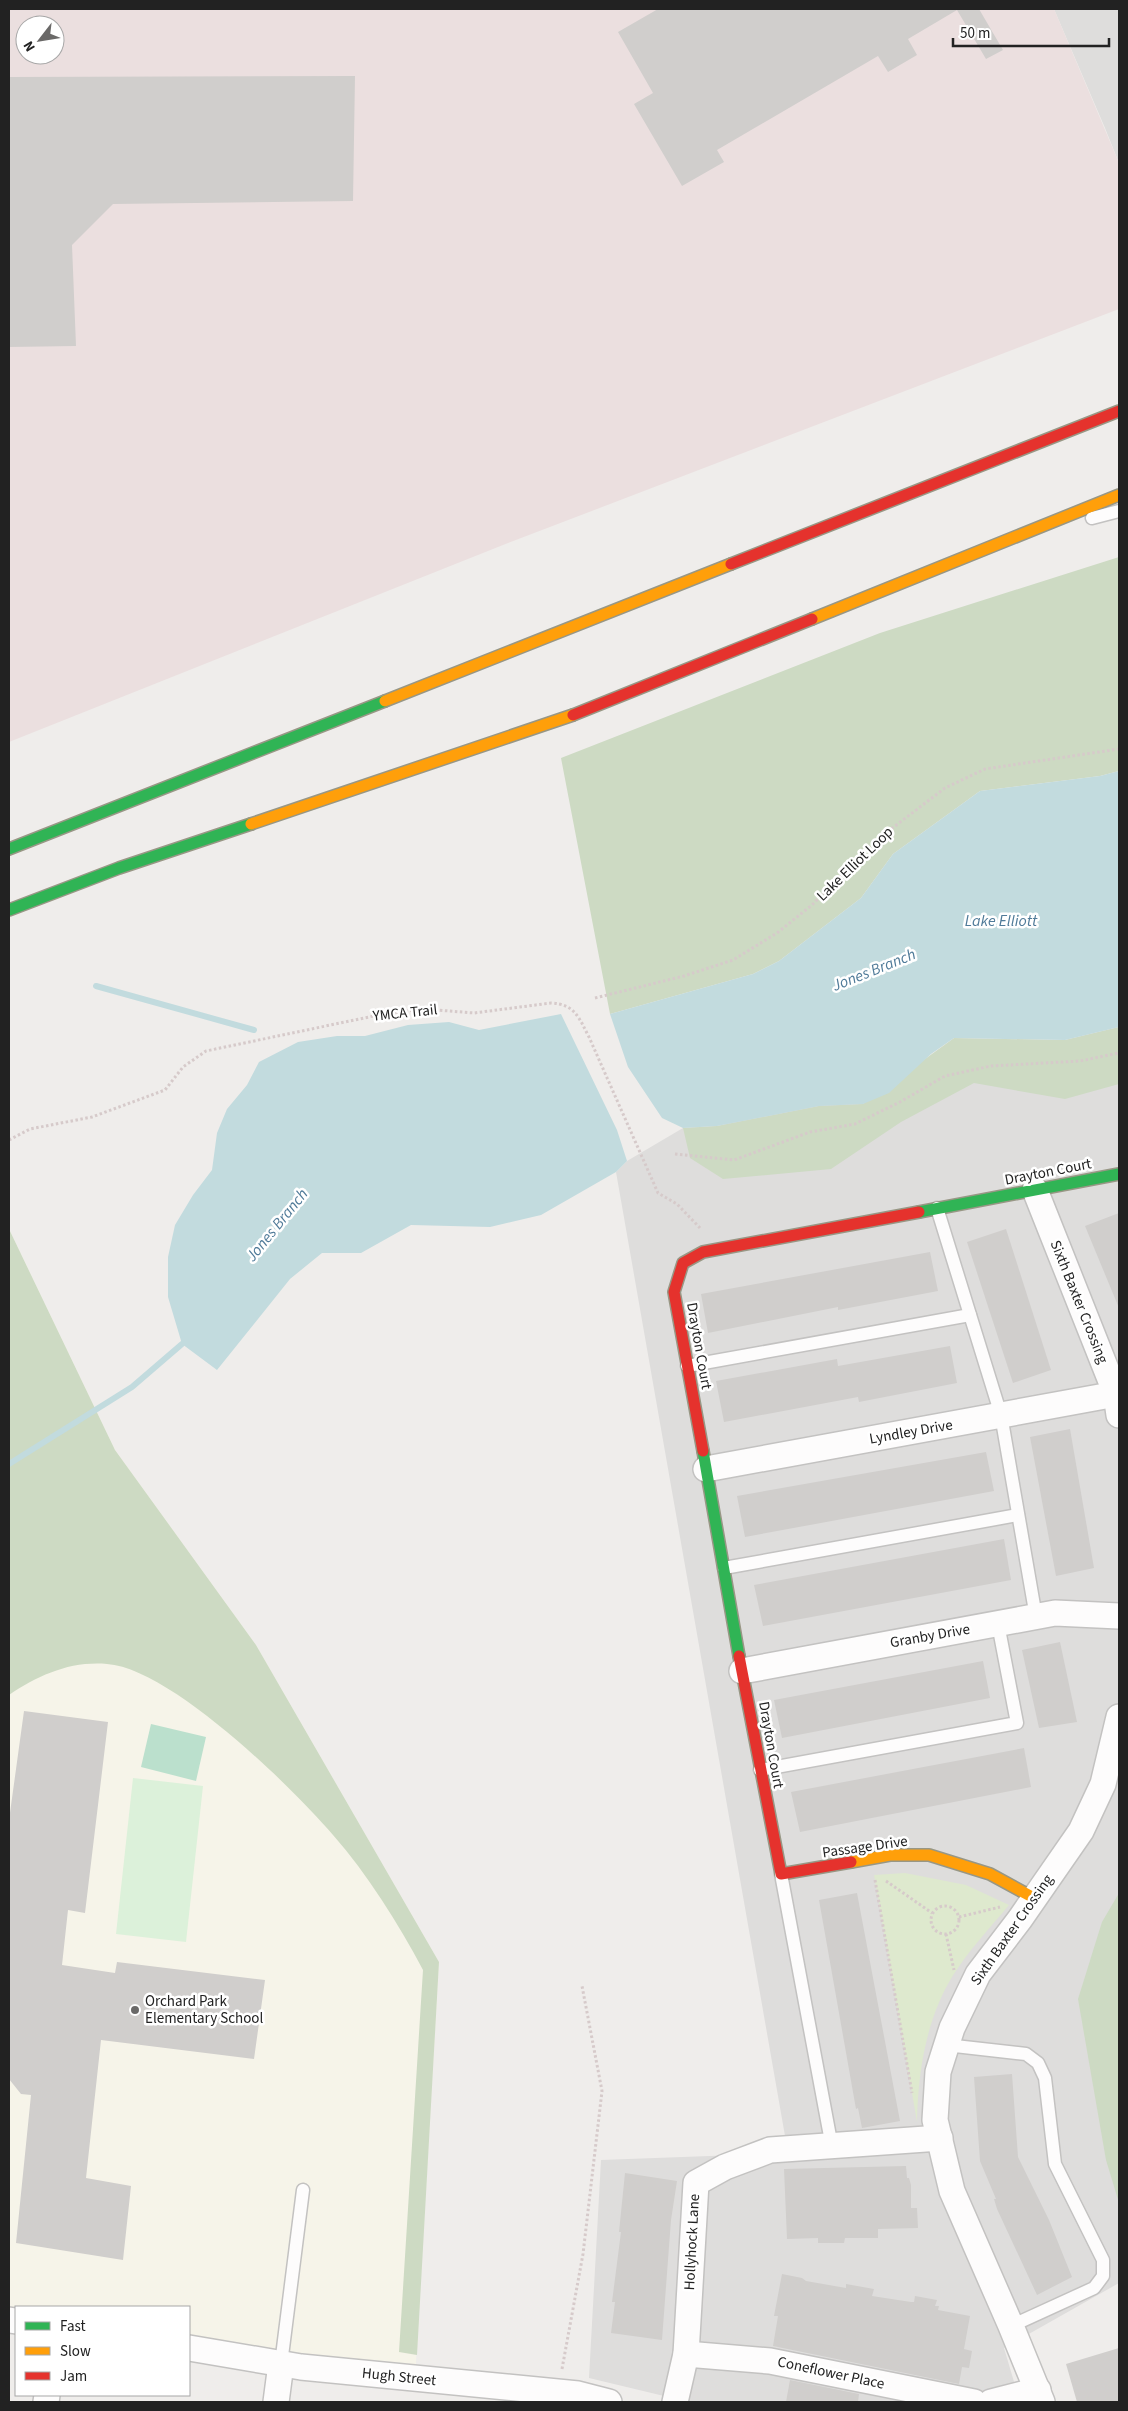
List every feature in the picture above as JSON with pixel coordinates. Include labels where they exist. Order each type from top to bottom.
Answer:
[{"type":"main road","points":[[9,849],[1119,411]]},
{"type":"main road","points":[[9,910],[120,868],[585,711],[1119,496]]},
{"type":"main road","name":"Drayton Court","points":[[781,1874],[760,1770],[674,1292],[683,1263],[703,1252],[1119,1174]]},
{"type":"main road","name":"Passage Drive","points":[[781,1874],[890,1855],[929,1855],[990,1874],[1034,1898]]},
{"type":"street","name":"Sixth Baxter Crossing","points":[[1035,1190],[1118,1405]]},
{"type":"street","name":"Lyndley Drive","points":[[706,1469],[1002,1415],[1118,1405]]},
{"type":"street","name":"Granby Drive","points":[[742,1670],[1055,1614],[1119,1616]]},
{"type":"street","name":"Sixth Baxter Crossing","points":[[1040,2396],[952,2191],[935,2120],[938,2072],[952,2028],[978,1974],[1081,1831],[1103,1784],[1119,1717]]},
{"type":"street","name":"Hollyhock Lane","points":[[676,2402],[686,2354],[696,2183],[725,2167],[770,2150],[940,2138]]},
{"type":"street","name":"Hugh Street","points":[[190,2348],[281,2364],[415,2380],[578,2394],[609,2402]]},
{"type":"street","name":"Coneflower Place","points":[[686,2354],[770,2361],[974,2402]]},
{"type":"street","points":[[276,2402],[281,2364]]},
{"type":"street","points":[[991,2402],[1040,2396]]},
{"type":"lane","points":[[1015,538],[1119,511]]},
{"type":"lane","points":[[937,1208],[1002,1415],[1036,1617]]},
{"type":"lane","points":[[687,1366],[970,1315]]},
{"type":"lane","points":[[724,1568],[1018,1515]]},
{"type":"lane","points":[[760,1770],[1016,1723],[998,1624]]},
{"type":"lane","points":[[781,1874],[832,2147]]},
{"type":"lane","points":[[946,2046],[1026,2054],[1038,2063],[1045,2078],[1054,2164],[1103,2260],[1103,2276],[1094,2288],[1011,2326]]},
{"type":"lane","points":[[281,2364],[302,2190]]},
{"type":"path","name":"Lake Elliot Loop","points":[[595,998],[684,976],[733,960],[777,933],[812,905],[870,845],[953,784],[985,769],[1119,749]]},
{"type":"path","name":"YMCA Trail","points":[[9,1140],[30,1129],[92,1117],[164,1090],[183,1066],[206,1051],[388,1013],[424,1008],[474,1013],[551,1003],[563,1004],[576,1013],[589,1037],[658,1193],[677,1204],[691,1218],[714,1250]]},
{"type":"path","points":[[675,1154],[734,1160],[810,1132],[855,1124],[900,1102],[945,1076],[991,1066],[1080,1061],[1119,1053]]},
{"type":"path","points":[[874,1875],[914,2103]]},
{"type":"path","points":[[885,1880],[932,1913]]},
{"type":"path","points":[[959,1917],[1009,1905]]},
{"type":"path","points":[[948,1906],[956,1910],[959,1917],[957,1928],[946,1934],[940,1933],[932,1926],[932,1913],[939,1907],[948,1906]]},
{"type":"path","points":[[946,1934],[955,1973]]},
{"type":"path","points":[[557,2392],[583,2254],[602,2092],[582,1986]]},
{"type":"shaded area","points":[[9,9],[1054,9],[1119,163],[1119,309],[503,545],[9,742]]},
{"type":"shaded area","points":[[1054,9],[1119,9],[1119,163],[1105,128]]},
{"type":"shaded area","points":[[1119,1027],[1119,2283],[1004,2348],[1020,2402],[679,2402],[664,2396],[589,2378],[601,2160],[788,2153],[616,1172],[627,1161],[683,1128],[717,1126]]},
{"type":"shaded area","points":[[9,1229],[115,1450],[256,1645],[439,1962],[415,2379],[190,2348],[190,2306],[15,2306],[15,2321],[9,2320]]},
{"type":"green space","points":[[1119,557],[1119,771],[1100,776],[980,791],[893,854],[861,898],[779,961],[753,974],[610,1014],[561,758],[880,633]]},
{"type":"green space","points":[[1119,1027],[1119,1084],[1065,1099],[974,1083],[901,1122],[831,1169],[723,1179],[690,1158],[683,1128],[717,1126],[819,1106],[863,1104],[954,1038],[1065,1040]]},
{"type":"green space","points":[[9,1229],[115,1450],[256,1645],[439,1962],[417,2355],[399,2352],[423,1970],[393,1917],[346,1850],[314,1814],[260,1761],[228,1733],[195,1707],[163,1686],[133,1671],[107,1664],[93,1664],[68,1667],[55,1671],[32,1681],[9,1695]]},
{"type":"green space","points":[[151,1724],[206,1737],[196,1781],[141,1767]]},
{"type":"green space","points":[[133,1778],[203,1786],[186,1942],[116,1934]]},
{"type":"green space","points":[[905,1873],[966,1885],[1009,1905],[958,1967],[943,1994],[925,2047],[919,2084],[917,2122],[874,1875]]},
{"type":"green space","points":[[1119,1893],[1119,2203],[1106,2160],[1078,1999],[1102,1922]]},
{"type":"water","name":"Lake Elliott","points":[[1119,771],[1119,1027],[1065,1040],[954,1038],[931,1054],[889,1093],[863,1104],[819,1106],[717,1126],[683,1128],[662,1118],[628,1067],[610,1014],[753,974],[779,961],[861,898],[893,854],[980,791],[1100,776]]},
{"type":"water","points":[[561,1014],[617,1130],[627,1161],[616,1172],[541,1215],[490,1227],[411,1225],[361,1253],[322,1253],[290,1279],[217,1370],[182,1344],[168,1297],[168,1257],[175,1225],[193,1195],[212,1170],[217,1133],[227,1109],[247,1085],[259,1062],[298,1042],[337,1036],[365,1036],[408,1025],[449,1022],[479,1030]]},
{"type":"building","points":[[658,9],[979,9],[1003,50],[986,59],[957,10],[908,39],[917,55],[888,72],[878,56],[717,150],[724,162],[682,186],[634,104],[653,93],[618,32]]},
{"type":"building","points":[[355,76],[353,201],[113,204],[72,245],[76,346],[9,347],[9,77]]},
{"type":"building","points":[[1119,1213],[1119,1308],[1085,1226]]},
{"type":"building","points":[[1006,1229],[1051,1370],[1013,1383],[967,1242]]},
{"type":"building","points":[[930,1252],[938,1291],[838,1310],[838,1307],[708,1333],[701,1294]]},
{"type":"building","points":[[950,1346],[957,1383],[859,1402],[858,1397],[724,1422],[716,1381],[837,1359],[838,1366]]},
{"type":"building","points":[[1070,1429],[1094,1568],[1056,1576],[1030,1437]]},
{"type":"building","points":[[986,1452],[994,1491],[745,1537],[737,1496]]},
{"type":"building","points":[[1004,1539],[1011,1580],[763,1626],[754,1585]]},
{"type":"building","points":[[1060,1642],[1077,1722],[1039,1728],[1022,1650]]},
{"type":"building","points":[[983,1661],[990,1698],[782,1738],[774,1700]]},
{"type":"building","name":"Orchard Park Elementary School","points":[[24,1711],[108,1722],[85,1913],[68,1910],[62,1965],[115,1973],[117,1962],[265,1980],[254,2059],[101,2040],[86,2178],[131,2186],[123,2260],[16,2243],[31,2095],[21,2094],[9,2079],[9,1820]]},
{"type":"building","points":[[1024,1748],[1031,1787],[800,1832],[791,1792]]},
{"type":"building","points":[[857,1893],[900,2121],[862,2128],[858,2108],[856,2109],[819,1900]]},
{"type":"building","points":[[1012,2074],[1018,2157],[1049,2220],[1072,2277],[1037,2295],[997,2209],[994,2199],[996,2199],[980,2161],[974,2077]]},
{"type":"building","points":[[906,2166],[907,2178],[909,2178],[911,2185],[911,2208],[917,2208],[918,2228],[878,2229],[878,2238],[845,2238],[844,2243],[818,2243],[818,2238],[787,2239],[784,2169]]},
{"type":"building","points":[[625,2173],[677,2181],[671,2220],[662,2340],[611,2333],[615,2302],[612,2302],[621,2232],[619,2232]]},
{"type":"building","points":[[782,2274],[802,2278],[806,2281],[846,2288],[846,2284],[874,2289],[872,2296],[911,2302],[914,2302],[915,2296],[937,2300],[935,2306],[939,2306],[938,2310],[970,2316],[964,2349],[972,2351],[969,2368],[962,2367],[959,2384],[773,2346],[778,2316],[774,2316]]},
{"type":"building","points":[[1119,2348],[1119,2402],[1077,2402],[1066,2364]]},
{"type":"building","points":[[790,2380],[859,2394],[858,2402],[786,2402]]},
{"type":"waterway","points":[[96,986],[254,1030]]},
{"type":"waterway","name":"Jones Branch","points":[[9,1464],[132,1387],[182,1344]]},
{"type":"traffic: fast","points":[[9,849],[385,701]]},
{"type":"traffic: fast","points":[[9,910],[119,868],[251,824]]},
{"type":"traffic: fast","points":[[919,1212],[1119,1174]]},
{"type":"traffic: fast","points":[[703,1451],[739,1656]]},
{"type":"traffic: slow","points":[[812,619],[1119,495]]},
{"type":"traffic: slow","points":[[385,701],[731,564]]},
{"type":"traffic: slow","points":[[251,824],[573,715]]},
{"type":"traffic: slow","points":[[851,1862],[890,1855],[929,1855],[990,1874],[1034,1898]]},
{"type":"traffic: jam","points":[[731,564],[1119,411]]},
{"type":"traffic: jam","points":[[573,715],[812,619]]},
{"type":"traffic: jam","points":[[703,1451],[674,1292],[683,1263],[703,1252],[919,1212]]},
{"type":"traffic: jam","points":[[739,1656],[781,1874],[851,1862]]},
{"type":"place","name":"Orchard Park Elementary School","points":[[135,2010]]}]
